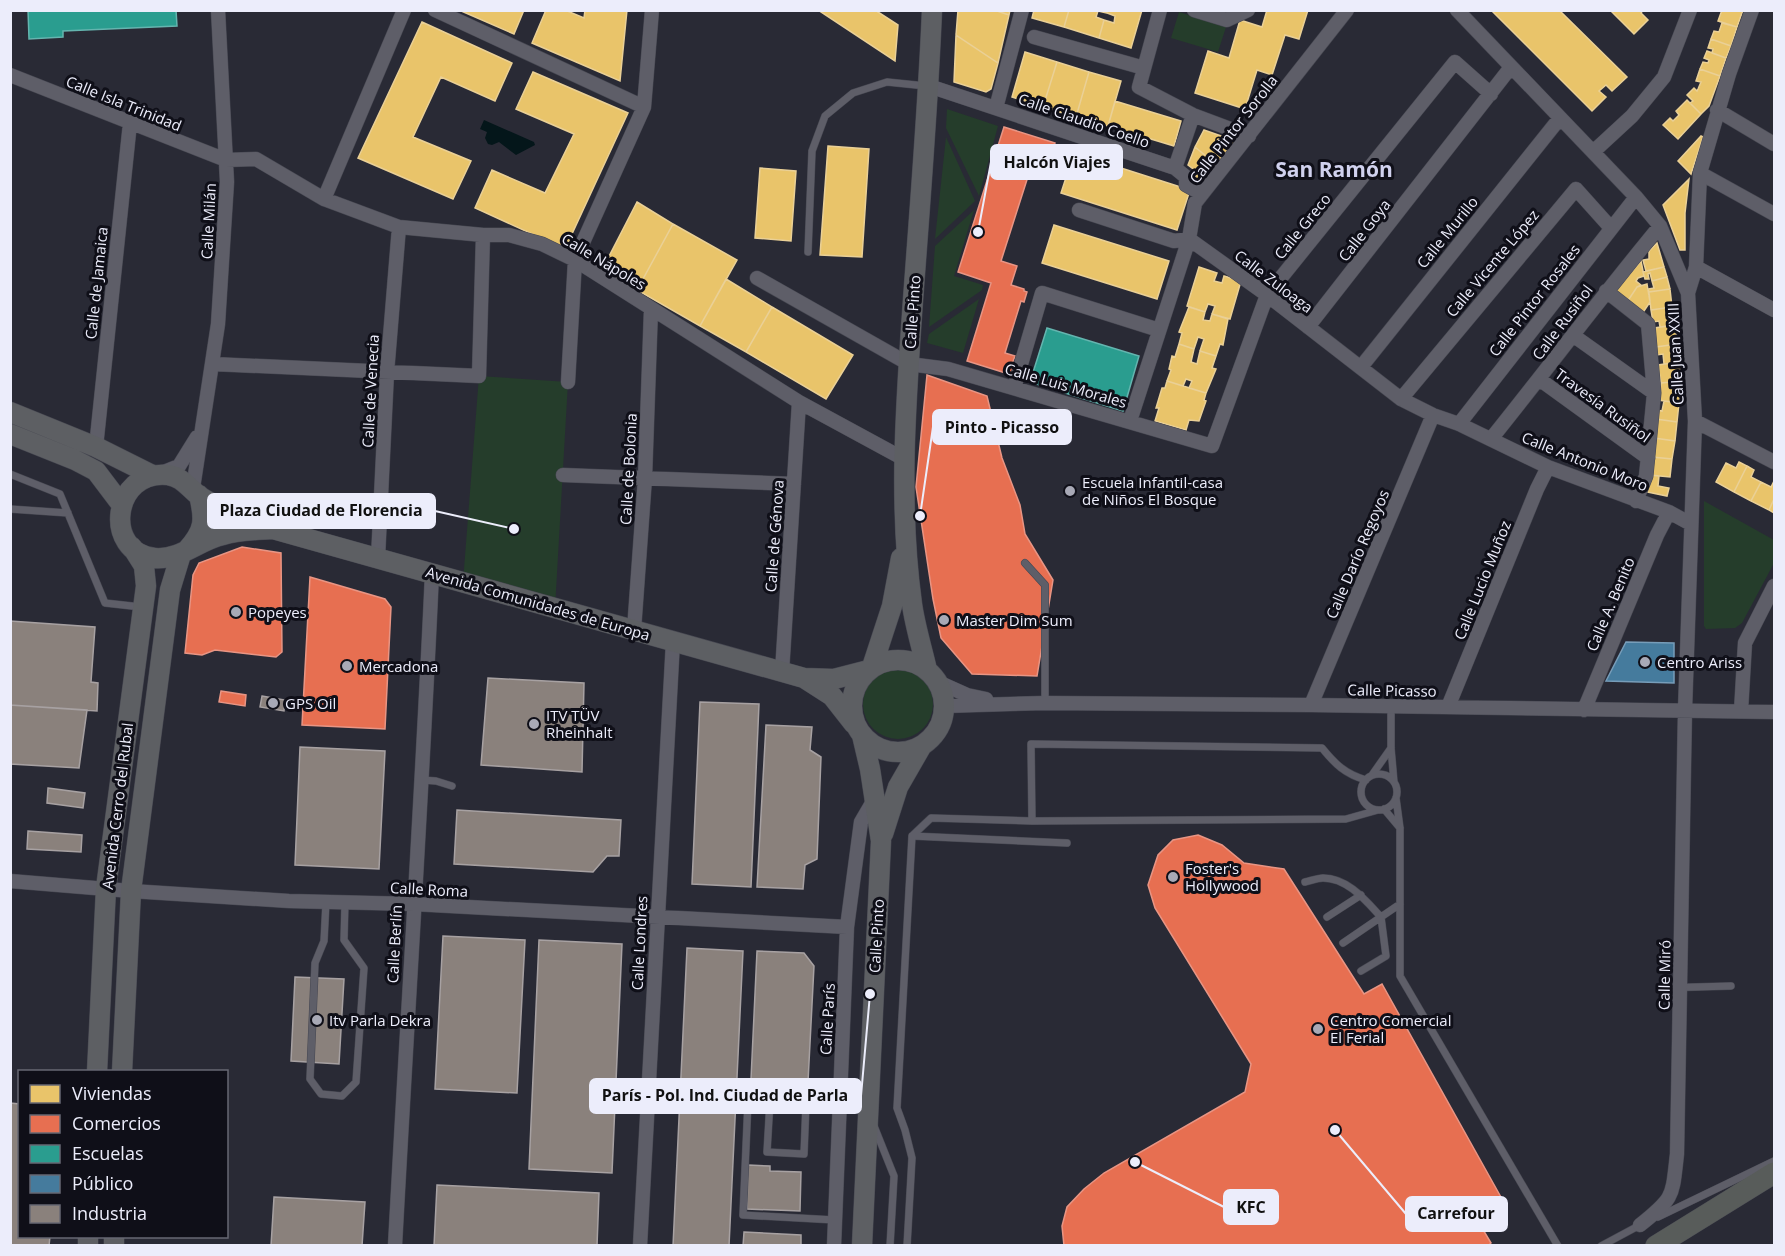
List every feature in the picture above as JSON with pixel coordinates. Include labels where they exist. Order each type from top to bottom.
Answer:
[{"type":"main road","name":"Calle Pinto","points":[[932,10],[904,459],[905,537],[912,606],[933,676]]},
{"type":"main road","points":[[10,412],[96,447],[154,475],[181,479],[195,492],[203,515],[197,539],[184,552]]},
{"type":"main road","points":[[10,434],[75,460],[96,471],[121,504]]},
{"type":"main road","points":[[154,475],[131,488],[121,504],[119,519],[122,533],[130,545],[142,554],[152,558],[168,558],[222,535],[273,529]]},
{"type":"main road","name":"Avenida Comunidades de Europa","points":[[195,492],[227,511],[273,529],[804,678],[834,679],[871,668]]},
{"type":"main road","name":"Calle Pinto","points":[[871,668],[892,606],[905,537]]},
{"type":"main road","name":"Avenida Cerro del Rubal","points":[[97,1070],[106,888],[146,586],[144,566],[130,545]]},
{"type":"main road","name":"Avenida Cerro del Rubal","points":[[122,1070],[131,891],[170,590],[184,552]]},
{"type":"main road","points":[[900,659],[915,663],[933,676],[943,694],[944,706],[941,722],[933,736],[921,747],[907,752],[891,753],[877,748],[859,731],[852,714],[851,700],[855,687],[871,668],[886,661],[900,659]]},
{"type":"main road","name":"Avenida Comunidades de Europa","points":[[804,678],[832,696],[859,731]]},
{"type":"main road","name":"Calle Pinto","points":[[859,731],[875,798],[881,841],[862,1245]]},
{"type":"main road","name":"Calle Pinto","points":[[881,841],[898,787],[921,747]]},
{"type":"main road","points":[[1656,1245],[1774,1173]]},
{"type":"street","name":"Calle Milán","points":[[195,492],[200,433],[213,364],[219,312],[227,182],[218,10]]},
{"type":"street","points":[[324,199],[404,10]]},
{"type":"street","points":[[435,10],[644,107]]},
{"type":"street","points":[[568,382],[575,260],[644,107],[652,10]]},
{"type":"street","points":[[996,108],[1023,10]]},
{"type":"street","points":[[1160,10],[1139,87],[1193,115],[1249,136]]},
{"type":"street","points":[[1194,10],[1227,20],[1248,10]]},
{"type":"street","name":"Calle Pintor Sorolla","points":[[1130,421],[1189,239],[1195,203],[1347,10]]},
{"type":"street","name":"Calle Juan XXIII","points":[[1457,10],[1636,197],[1660,226],[1688,293],[1695,421],[1685,710]]},
{"type":"street","points":[[1593,152],[1632,116],[1664,77],[1689,10]]},
{"type":"street","points":[[1688,293],[1696,267],[1700,173],[1717,112],[1752,10]]},
{"type":"street","points":[[1034,37],[1144,68]]},
{"type":"street","name":"Calle Greco","points":[[1212,446],[1267,296],[1455,62],[1491,94]]},
{"type":"street","name":"Calle Goya","points":[[1308,327],[1511,67]]},
{"type":"street","name":"Calle Isla Trinidad","points":[[10,75],[226,160]]},
{"type":"street","name":"Calle Claudio Coello","points":[[929,86],[1175,168]]},
{"type":"street","points":[[1717,112],[1774,144]]},
{"type":"street","points":[[1193,115],[1175,168],[1186,177],[1186,184],[1203,194]]},
{"type":"street","name":"Calle Murillo","points":[[1361,367],[1560,118]]},
{"type":"street","name":"Calle de Jamaica","points":[[96,447],[130,123]]},
{"type":"street","name":"Calle Nápoles","points":[[226,160],[256,159],[324,199],[399,227],[483,235],[509,235],[542,244],[575,260],[799,402],[904,459]]},
{"type":"street","points":[[1700,173],[1774,214]]},
{"type":"street","name":"Calle Vicente López","points":[[1401,399],[1576,189],[1611,228]]},
{"type":"street","name":"Calle Pintor Rosales","points":[[1460,424],[1636,197]]},
{"type":"street","name":"Calle Zuloaga","points":[[1079,210],[1174,240],[1189,239],[1401,399],[1433,415]]},
{"type":"street","name":"Calle Rusiñol","points":[[1491,439],[1574,336],[1606,291],[1660,226]]},
{"type":"street","name":"Calle de Venecia","points":[[378,558],[387,373],[399,227]]},
{"type":"street","points":[[213,364],[479,376],[483,235]]},
{"type":"street","points":[[1696,267],[1774,310]]},
{"type":"street","points":[[757,278],[909,364]]},
{"type":"street","points":[[1606,291],[1648,324],[1654,393],[1646,476],[1636,501]]},
{"type":"street","points":[[1014,388],[1042,293],[1160,330]]},
{"type":"street","name":"Calle de Bolonia","points":[[634,630],[645,478],[651,309]]},
{"type":"street","points":[[1574,336],[1654,393]]},
{"type":"street","name":"Calle Luis Morales","points":[[909,364],[948,369],[1212,446]]},
{"type":"street","name":"Travesía Rusiñol","points":[[1539,379],[1648,458]]},
{"type":"street","name":"Calle de Génova","points":[[782,672],[799,402]]},
{"type":"street","name":"Calle Antonio Moro","points":[[1433,415],[1460,424],[1548,467],[1669,512],[1691,524]]},
{"type":"street","name":"Calle Darío Regoyos","points":[[1311,705],[1433,415]]},
{"type":"street","points":[[1695,421],[1774,462]]},
{"type":"street","points":[[154,475],[179,466],[200,433]]},
{"type":"street","name":"Calle Lucio Muñoz","points":[[1448,707],[1548,467]]},
{"type":"street","points":[[563,475],[794,484]]},
{"type":"street","name":"Calle A. Benito","points":[[1584,710],[1657,535],[1669,512]]},
{"type":"street","name":"Calle Berlín","points":[[395,1245],[432,573]]},
{"type":"street","points":[[1741,711],[1745,643],[1774,586]]},
{"type":"street","name":"Calle Londres","points":[[640,1245],[673,641]]},
{"type":"street","name":"Calle Picasso","points":[[933,676],[967,695],[1008,704]]},
{"type":"street","name":"Calle Picasso","points":[[944,706],[1008,704],[1311,705],[1774,712]]},
{"type":"street","name":"Calle Miró","points":[[1640,1225],[1666,1204],[1673,1191],[1677,1154],[1685,710]]},
{"type":"street","name":"Calle París","points":[[834,1245],[847,927],[861,822],[875,798]]},
{"type":"street","name":"Calle Roma","points":[[10,881],[131,891],[326,902],[413,904],[847,927]]},
{"type":"lane","points":[[808,252],[812,151],[825,116],[853,93],[887,82],[929,86]]},
{"type":"lane","points":[[10,474],[60,494],[105,603],[143,608]]},
{"type":"lane","points":[[10,509],[68,513]]},
{"type":"lane","points":[[1025,563],[1045,585],[1045,704]]},
{"type":"lane","points":[[1391,706],[1391,748],[1400,828],[1400,976],[1558,1245]]},
{"type":"lane","points":[[1032,821],[1031,744],[1322,748],[1336,765],[1351,775],[1368,778],[1381,774],[1394,782]]},
{"type":"lane","points":[[1391,748],[1361,790],[1364,802],[1368,806],[1381,809],[1400,828]]},
{"type":"lane","points":[[422,780],[452,786]]},
{"type":"lane","points":[[907,1245],[912,1158],[897,1108],[912,836],[931,819],[1032,821],[1346,819],[1389,807],[1396,798]]},
{"type":"lane","points":[[912,836],[1067,843]]},
{"type":"lane","points":[[1305,882],[1324,878],[1346,885],[1361,895],[1381,917],[1386,956],[1361,971]]},
{"type":"lane","points":[[1327,917],[1361,895]]},
{"type":"lane","points":[[326,902],[324,941],[315,963],[310,1079],[321,1094],[342,1096],[356,1082],[364,968],[344,940],[345,902]]},
{"type":"lane","points":[[1343,943],[1400,904]]},
{"type":"lane","points":[[1660,988],[1731,986]]},
{"type":"lane","points":[[835,1220],[743,1215],[748,1101],[760,1087],[840,1091]]},
{"type":"lane","points":[[806,1103],[804,1154],[767,1152],[770,1101],[812,1103],[819,1090]]},
{"type":"lane","points":[[868,1111],[894,1176],[890,1245]]},
{"type":"lane","points":[[1601,1245],[1774,1161]]},
{"type":"green space","points":[[1179,12],[1226,27],[1218,52],[1171,38]]},
{"type":"green space","points":[[947,109],[998,126],[979,196],[946,128]]},
{"type":"green space","points":[[946,137],[975,201],[935,239]]},
{"type":"green space","points":[[974,210],[954,276],[983,285],[982,290],[929,327],[935,246]]},
{"type":"green space","points":[[979,299],[963,353],[927,343],[929,334]]},
{"type":"green space","points":[[479,376],[568,382],[555,608],[463,582]]},
{"type":"green space","points":[[1704,501],[1774,540],[1774,563],[1742,623],[1735,628],[1706,629],[1704,626]]},
{"type":"green space","points":[[898,669],[911,672],[923,679],[930,691],[933,704],[930,717],[923,729],[911,736],[898,739],[885,736],[873,729],[866,717],[863,704],[866,691],[873,679],[885,672]]},
{"type":"shaded area","points":[[484,120],[534,142],[535,145],[516,155],[499,142],[488,144],[485,138],[487,132],[480,129]]},
{"type":"building: Viviendas","points":[[459,10],[524,10],[514,34]]},
{"type":"building: Viviendas","points":[[546,10],[565,10],[584,18],[585,10],[627,10],[620,81],[532,43]]},
{"type":"building: Viviendas","points":[[818,10],[875,10],[898,25],[895,61]]},
{"type":"building: Viviendas","points":[[958,10],[994,10],[1009,15],[998,63],[956,35]]},
{"type":"building: Viviendas","points":[[994,10],[1010,10],[1009,15]]},
{"type":"building: Viviendas","points":[[1034,10],[1069,10],[1064,27],[1032,18]]},
{"type":"building: Viviendas","points":[[1069,10],[1107,10],[1107,13],[1098,11],[1096,17],[1104,20],[1099,38],[1064,27]]},
{"type":"building: Viviendas","points":[[1107,10],[1142,10],[1131,48],[1099,38],[1104,20],[1114,23],[1115,16],[1107,13]]},
{"type":"building: Viviendas","points":[[1267,10],[1308,10],[1299,39],[1285,35],[1272,75],[1257,70],[1245,109],[1195,93],[1208,51],[1229,58],[1240,20],[1262,27]]},
{"type":"building: Viviendas","points":[[1491,10],[1559,10],[1627,77],[1612,91],[1606,85],[1599,91],[1606,97],[1592,111]]},
{"type":"building: Viviendas","points":[[1610,10],[1643,10],[1641,13],[1648,20],[1634,34]]},
{"type":"building: Viviendas","points":[[1722,10],[1743,10],[1737,27],[1718,21]]},
{"type":"building: Viviendas","points":[[422,22],[512,63],[495,101],[441,77],[413,137],[471,161],[453,199],[358,158]]},
{"type":"building: Viviendas","points":[[1722,23],[1737,27],[1731,46],[1711,39],[1714,31],[1719,32]]},
{"type":"building: Viviendas","points":[[956,35],[998,63],[991,89],[986,92],[954,82]]},
{"type":"building: Viviendas","points":[[1711,39],[1731,46],[1726,58],[1712,53],[1713,49],[1708,48]]},
{"type":"building: Viviendas","points":[[1707,51],[1726,58],[1720,76],[1700,69],[1703,62],[1708,63],[1709,60],[1704,58]]},
{"type":"building: Viviendas","points":[[1025,52],[1057,62],[1043,107],[1012,97]]},
{"type":"building: Viviendas","points":[[1057,62],[1089,72],[1076,117],[1043,107]]},
{"type":"building: Viviendas","points":[[1700,69],[1720,76],[1709,106],[1701,114],[1690,103],[1693,101],[1687,95],[1694,88],[1697,91],[1698,89],[1701,82],[1696,81]]},
{"type":"building: Viviendas","points":[[533,72],[628,113],[565,249],[475,208],[492,170],[545,193],[574,134],[516,109]]},
{"type":"building: Viviendas","points":[[1089,72],[1121,81],[1108,126],[1076,117]]},
{"type":"building: Viviendas","points":[[1687,100],[1701,114],[1678,139],[1663,125],[1670,118],[1673,121],[1679,115],[1676,111]]},
{"type":"building: Viviendas","points":[[1115,101],[1181,121],[1174,146],[1108,126]]},
{"type":"building: Viviendas","points":[[1204,130],[1236,141],[1216,164],[1195,147]]},
{"type":"building: Viviendas","points":[[1701,136],[1703,137],[1691,174],[1678,161]]},
{"type":"building: Viviendas","points":[[828,146],[869,149],[862,257],[820,255]]},
{"type":"building: Viviendas","points":[[1195,147],[1216,164],[1205,178],[1188,165]]},
{"type":"building: Viviendas","points":[[1074,153],[1190,190],[1177,230],[1061,193]]},
{"type":"building: Viviendas","points":[[760,168],[796,171],[791,241],[755,238]]},
{"type":"building: Viviendas","points":[[1198,173],[1205,178],[1197,188],[1190,183]]},
{"type":"building: Viviendas","points":[[1689,179],[1685,213],[1685,250],[1680,250],[1663,205]]},
{"type":"building: Viviendas","points":[[637,202],[673,224],[637,290],[603,268]]},
{"type":"building: Viviendas","points":[[673,224],[737,260],[700,326],[637,290]]},
{"type":"building: Viviendas","points":[[1054,225],[1169,261],[1157,299],[1042,263]]},
{"type":"building: Viviendas","points":[[1657,243],[1664,267],[1646,271],[1643,260],[1649,259],[1649,251]]},
{"type":"building: Viviendas","points":[[1641,261],[1644,276],[1636,281],[1641,285],[1637,287],[1627,302],[1614,292]]},
{"type":"building: Viviendas","points":[[1199,267],[1217,273],[1214,281],[1222,283],[1224,276],[1241,281],[1230,319],[1212,314],[1215,306],[1208,304],[1205,312],[1187,306]]},
{"type":"building: Viviendas","points":[[1664,267],[1667,277],[1652,281],[1650,273],[1648,274],[1649,279],[1645,279],[1643,272]]},
{"type":"building: Viviendas","points":[[1667,277],[1670,289],[1649,292],[1648,289],[1654,288],[1652,281]]},
{"type":"building: Viviendas","points":[[726,279],[772,307],[746,352],[700,326]]},
{"type":"building: Viviendas","points":[[1647,284],[1650,302],[1642,314],[1627,302],[1637,287]]},
{"type":"building: Viviendas","points":[[1670,289],[1672,307],[1651,310],[1649,292]]},
{"type":"building: Viviendas","points":[[772,307],[853,355],[826,399],[746,352]]},
{"type":"building: Viviendas","points":[[1189,307],[1205,312],[1203,320],[1210,321],[1212,314],[1228,319],[1223,345],[1220,344],[1216,356],[1200,351],[1204,339],[1198,337],[1194,349],[1179,344],[1182,333],[1179,332]]},
{"type":"building: Viviendas","points":[[1672,307],[1675,325],[1660,327],[1659,321],[1653,322],[1651,310]]},
{"type":"building: Viviendas","points":[[1675,325],[1677,344],[1656,347],[1654,328]]},
{"type":"building: Viviendas","points":[[1179,344],[1194,349],[1191,362],[1197,364],[1200,351],[1216,356],[1212,368],[1216,369],[1206,393],[1189,388],[1192,381],[1186,379],[1183,386],[1167,381],[1172,356],[1175,357]]},
{"type":"building: Viviendas","points":[[1677,344],[1679,362],[1664,364],[1663,354],[1657,355],[1656,347]]},
{"type":"building: Viviendas","points":[[1679,362],[1682,381],[1661,383],[1658,365]]},
{"type":"building: Viviendas","points":[[1167,381],[1206,393],[1204,400],[1206,401],[1199,421],[1189,420],[1186,430],[1155,421],[1162,388],[1165,388]]},
{"type":"building: Viviendas","points":[[1682,381],[1679,403],[1658,400],[1661,383]]},
{"type":"building: Viviendas","points":[[1664,401],[1679,403],[1677,422],[1656,419],[1657,410],[1662,411]]},
{"type":"building: Viviendas","points":[[1656,419],[1677,422],[1675,441],[1654,438]]},
{"type":"building: Viviendas","points":[[1654,438],[1675,441],[1672,459],[1652,457]]},
{"type":"building: Viviendas","points":[[1652,457],[1672,459],[1670,477],[1650,475]]},
{"type":"building: Viviendas","points":[[1739,462],[1747,466],[1734,492],[1716,482],[1726,463],[1736,468]]},
{"type":"building: Viviendas","points":[[1747,466],[1754,470],[1751,477],[1761,482],[1751,501],[1734,492]]},
{"type":"building: Viviendas","points":[[1650,475],[1659,476],[1658,486],[1669,488],[1667,496],[1647,492]]},
{"type":"building: Viviendas","points":[[1774,481],[1774,499],[1769,510],[1751,501],[1761,482],[1771,487]]},
{"type":"building: Viviendas","points":[[1774,499],[1774,513],[1769,510]]},
{"type":"building: Comercios","points":[[1004,127],[1055,143],[1050,159],[1046,158],[1043,167],[1032,164],[1001,261],[1017,266],[1011,285],[1027,292],[1024,302],[1021,301],[1005,353],[1015,356],[1012,375],[967,361],[991,283],[958,272]]},
{"type":"building: Comercios","points":[[927,375],[987,396],[1002,458],[1020,505],[1025,534],[1053,580],[1037,676],[972,674],[941,638],[916,487]]},
{"type":"building: Comercios","name":"Popeyes","points":[[242,547],[281,553],[282,652],[276,657],[215,650],[202,655],[185,653],[193,575],[199,563]]},
{"type":"building: Comercios","name":"Mercadona","points":[[310,577],[385,599],[391,607],[385,729],[302,725]]},
{"type":"building: Comercios","name":"GPS Oil","points":[[221,691],[246,695],[245,706],[219,702]]},
{"type":"building: Comercios","name":"Centro Comercial El Ferial","points":[[1198,835],[1222,845],[1244,863],[1284,869],[1364,994],[1382,984],[1502,1199],[1476,1218],[1491,1243],[1488,1246],[1064,1246],[1062,1226],[1067,1207],[1084,1189],[1104,1173],[1245,1092],[1251,1064],[1155,908],[1148,885],[1158,855],[1173,840]]},
{"type":"building: Escuelas","points":[[28,10],[176,10],[177,26],[63,31],[63,37],[29,39]]},
{"type":"building: Escuelas","points":[[1047,328],[1139,356],[1123,411],[1030,382]]},
{"type":"building: Público","name":"Centro Ariss","points":[[1626,642],[1674,643],[1674,683],[1606,681]]},
{"type":"building: Industria","points":[[10,621],[95,627],[91,682],[98,683],[97,711],[10,705]]},
{"type":"building: Industria","name":"ITV TÜV Rheinhalt","points":[[488,678],[584,683],[582,772],[481,765]]},
{"type":"building: Industria","name":"GPS Oil","points":[[262,696],[285,700],[284,711],[260,707]]},
{"type":"building: Industria","points":[[700,702],[759,704],[751,887],[692,884]]},
{"type":"building: Industria","points":[[10,705],[87,710],[79,768],[10,764]]},
{"type":"building: Industria","points":[[766,725],[812,727],[810,750],[821,757],[817,859],[805,865],[803,889],[757,887]]},
{"type":"building: Industria","points":[[300,747],[385,751],[379,869],[295,865]]},
{"type":"building: Industria","points":[[48,788],[85,793],[83,808],[47,803]]},
{"type":"building: Industria","points":[[457,810],[621,820],[619,856],[607,856],[593,872],[454,864]]},
{"type":"building: Industria","points":[[28,831],[82,835],[81,852],[27,849]]},
{"type":"building: Industria","points":[[443,936],[525,940],[517,1093],[435,1089]]},
{"type":"building: Industria","points":[[539,940],[622,944],[612,1173],[529,1169]]},
{"type":"building: Industria","points":[[687,948],[743,951],[729,1246],[673,1246]]},
{"type":"building: Industria","points":[[757,951],[804,953],[814,966],[808,1082],[751,1079]]},
{"type":"building: Industria","name":"Itv Parla Dekra","points":[[295,977],[344,979],[339,1064],[291,1061]]},
{"type":"building: Industria","points":[[10,1103],[18,1104],[18,1238],[50,1238],[49,1246],[10,1246]]},
{"type":"building: Industria","points":[[748,1165],[770,1166],[770,1171],[801,1172],[800,1211],[747,1209]]},
{"type":"building: Industria","points":[[437,1185],[599,1193],[597,1246],[434,1246]]},
{"type":"building: Industria","points":[[274,1197],[365,1202],[362,1246],[271,1246]]},
{"type":"building: Industria","points":[[744,1232],[801,1235],[801,1246],[743,1246]]},
{"type":"place","name":"Halcón Viajes","points":[[978,232]]},
{"type":"place","name":"Escuela Infantil-casa de Niños El Bosque","points":[[1070,491]]},
{"type":"place","name":"Pinto - Picasso","points":[[920,516]]},
{"type":"place","name":"Plaza Ciudad de Florencia","points":[[514,529]]},
{"type":"place","name":"Popeyes","points":[[236,612]]},
{"type":"place","name":"Master Dim Sum","points":[[944,620]]},
{"type":"place","name":"Centro Ariss","points":[[1645,662]]},
{"type":"place","name":"Mercadona","points":[[347,666]]},
{"type":"place","name":"GPS Oil","points":[[273,703]]},
{"type":"place","name":"ITV TÜV Rheinhalt","points":[[534,724]]},
{"type":"place","name":"Foster's Hollywood","points":[[1173,877]]},
{"type":"place","name":"París - Pol. Ind. Ciudad de Parla","points":[[870,994]]},
{"type":"place","name":"Itv Parla Dekra","points":[[317,1020]]},
{"type":"place","name":"Centro Comercial El Ferial","points":[[1318,1029]]},
{"type":"place","name":"Carrefour","points":[[1335,1130]]},
{"type":"place","name":"KFC","points":[[1135,1162]]},
{"type":"district","name":"San Ramón","points":[[1334,169]]}]
